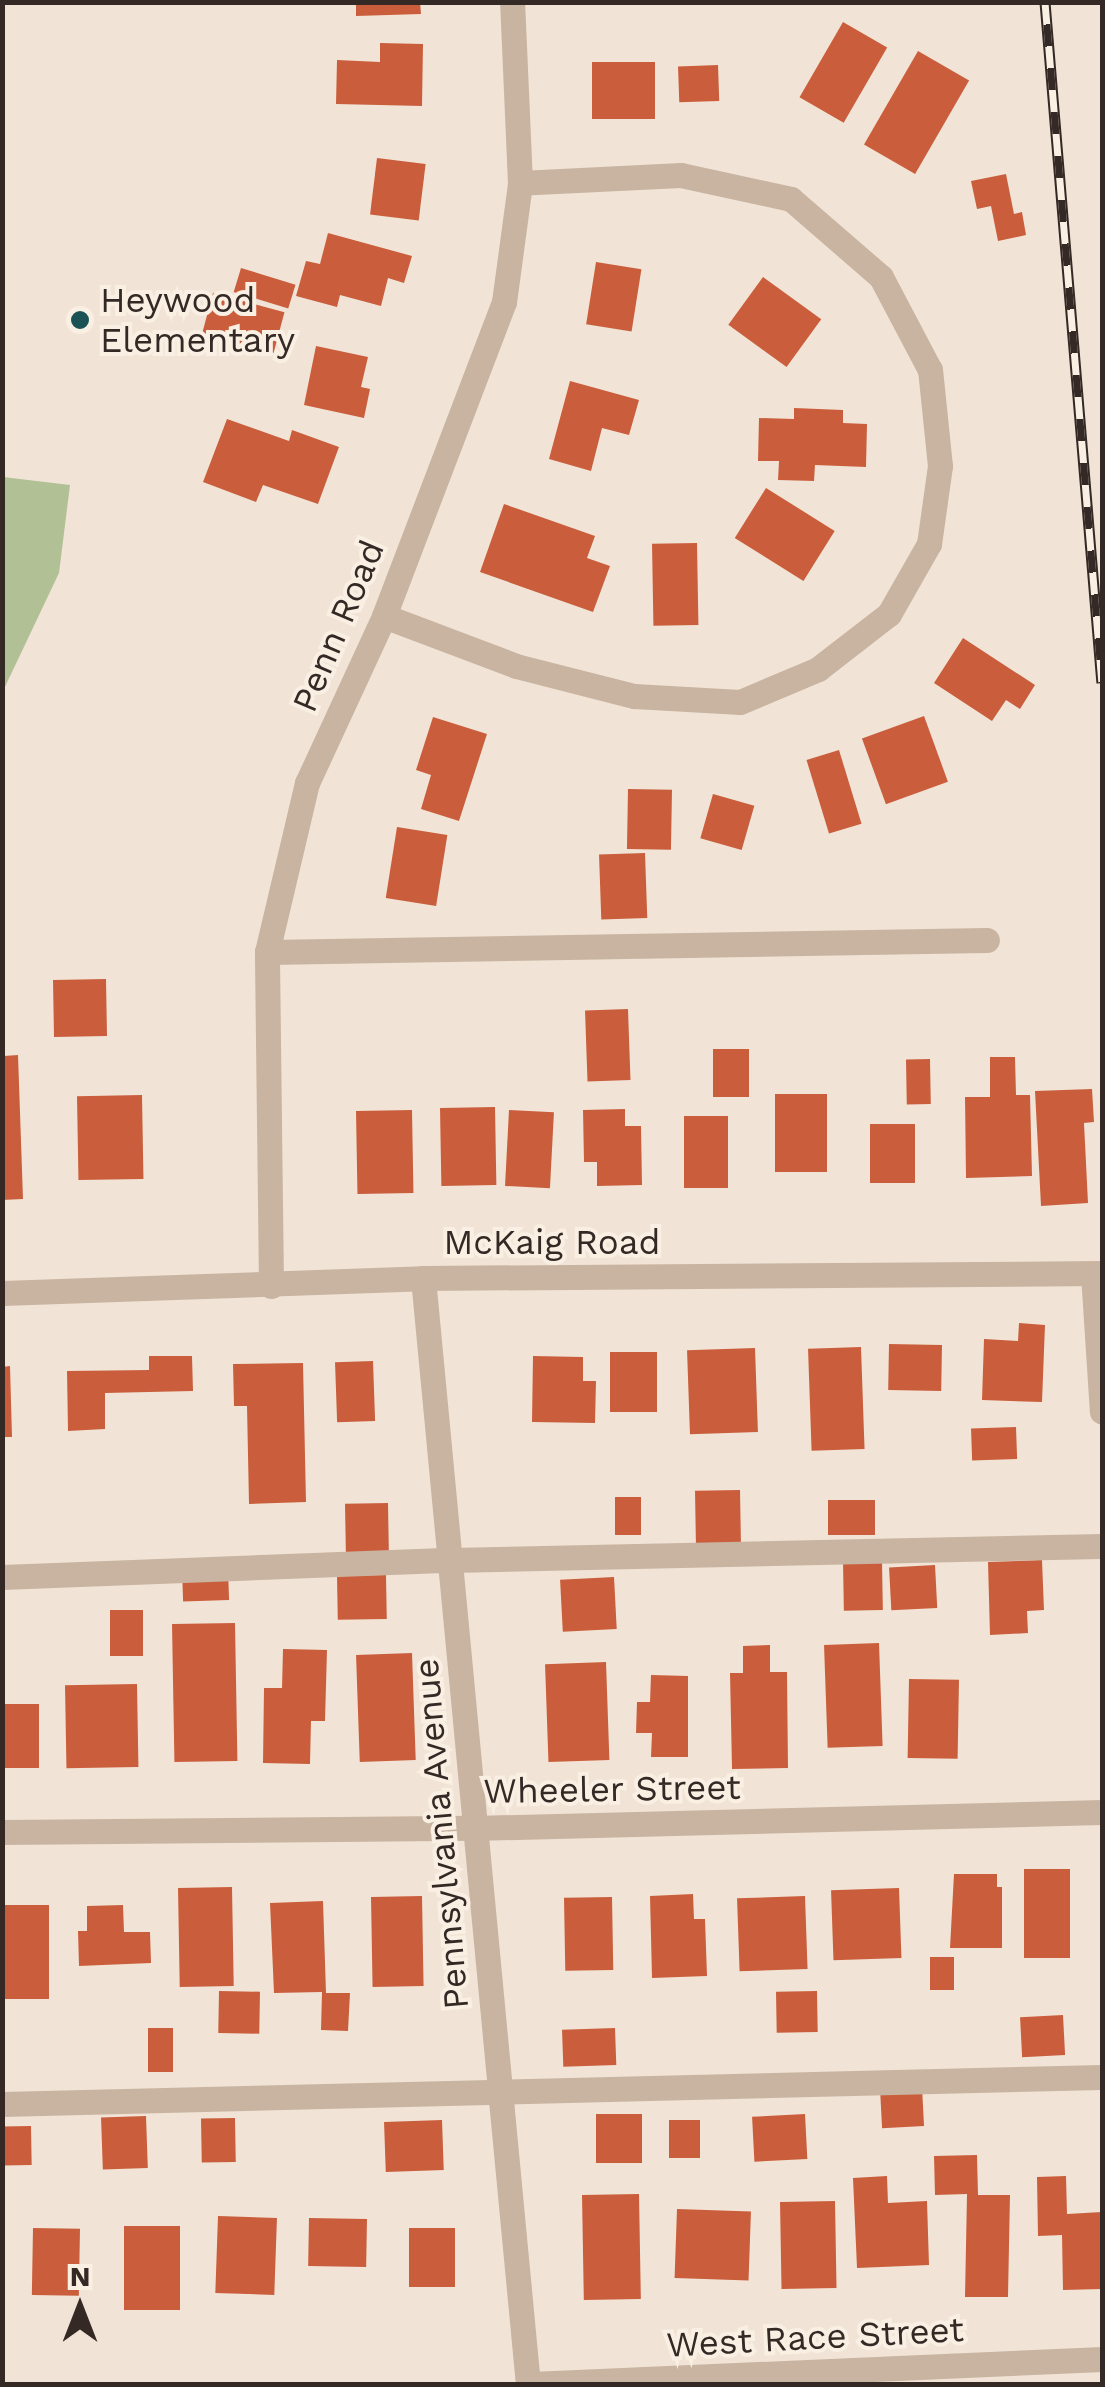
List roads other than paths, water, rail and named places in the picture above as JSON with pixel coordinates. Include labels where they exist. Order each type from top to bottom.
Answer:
[{"type":"street","name":"Penn Road","points":[[271,1286],[267,952],[307,783],[384,616],[504,302],[520,183],[512,2]]},
{"type":"street","points":[[384,616],[516,666],[634,696],[740,702],[818,670],[889,614],[929,544],[940,466],[930,370],[881,277],[790,199],[681,175],[520,183]]},
{"type":"street","points":[[267,952],[987,940]]},
{"type":"street","points":[[1098,1274],[1102,1412]]},
{"type":"street","name":"McKaig Road","points":[[2,1293],[423,1278],[1098,1274]]},
{"type":"street","name":"Pennsylvania Avenue","points":[[423,1278],[529,2384]]},
{"type":"street","points":[[2,1577],[450,1560],[1102,1546]]},
{"type":"street","name":"Wheeler Street","points":[[2,1832],[475,1828],[1102,1812]]},
{"type":"street","points":[[2,2104],[1102,2077]]},
{"type":"street","name":"West Race Street","points":[[529,2384],[1102,2359]]},
{"type":"railway","points":[[1045,2],[1102,683]]},
{"type":"place","name":"Heywood Elementary","points":[[80,320]]}]
